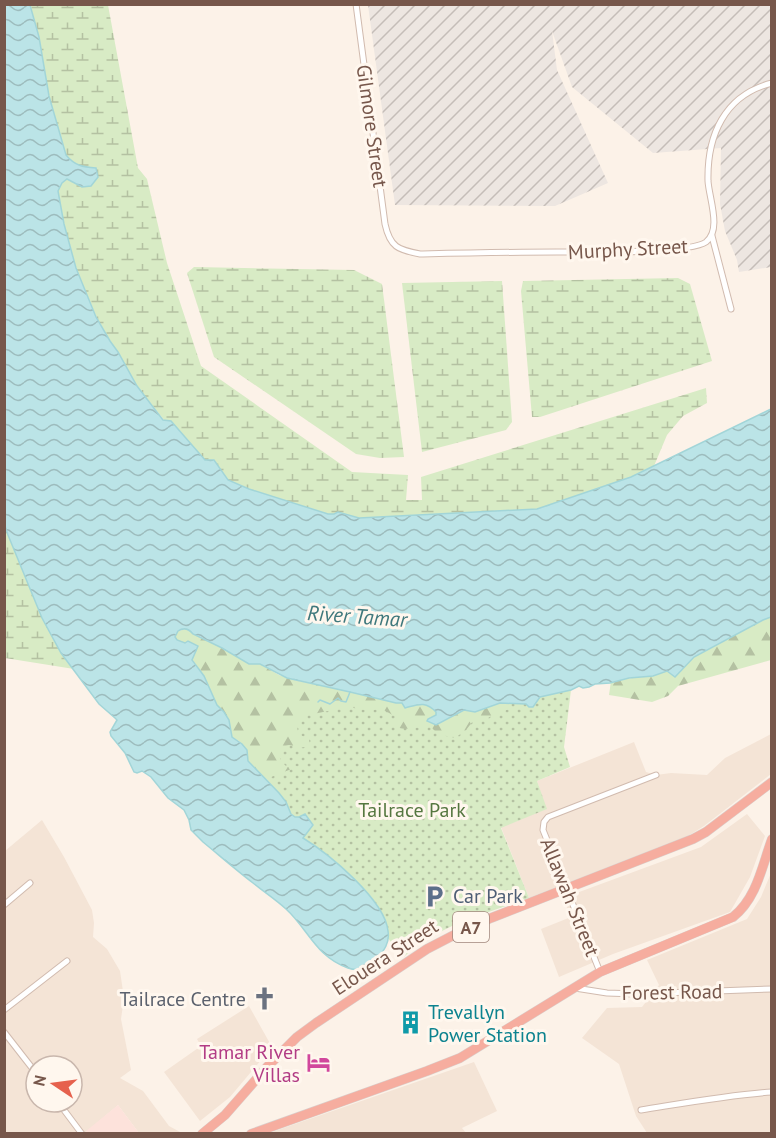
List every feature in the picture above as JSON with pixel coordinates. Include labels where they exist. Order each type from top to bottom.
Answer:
[{"type":"highway","name":"Elouera Street","points":[[208,1129],[234,1106],[297,1037],[413,958],[473,926],[693,839],[706,832],[771,782]]},
{"type":"highway","points":[[250,1134],[460,1058],[596,974],[733,917],[749,900],[771,839]]},
{"type":"highway","points":[[208,1129],[219,1134]]},
{"type":"street","name":"Gilmore Street","points":[[356,4],[385,224],[394,245]]},
{"type":"street","name":"Murphy Street","points":[[394,245],[405,251],[420,254],[635,251],[692,247],[702,244],[712,236],[714,225],[708,182],[714,133],[723,116],[734,103],[756,88],[771,83]]},
{"type":"street","points":[[712,236],[731,309]]},
{"type":"street","name":"Allawah Street","points":[[597,992],[592,984],[596,974],[567,889],[543,830],[544,822],[548,817],[656,775]]},
{"type":"street","points":[[4,905],[30,883]]},
{"type":"street","points":[[4,1010],[67,961]]},
{"type":"street","name":"Forest Road","points":[[573,988],[636,994],[771,990]]},
{"type":"street","points":[[4,1032],[24,1058]]},
{"type":"street","points":[[642,1110],[771,1092]]},
{"type":"street","points":[[67,1114],[82,1134]]},
{"type":"shaded area","points":[[368,5],[771,5],[771,267],[739,272],[737,260],[725,231],[720,204],[721,148],[653,153],[572,87],[552,31],[557,70],[608,183],[555,206],[395,205]]},
{"type":"shaded area","points":[[771,734],[771,774],[704,826],[688,836],[529,898],[501,827],[546,809],[537,781],[634,742],[646,772],[656,775],[671,773],[707,775],[725,758]]},
{"type":"shaded area","points":[[747,814],[765,836],[750,877],[730,912],[613,954],[559,977],[541,929],[571,917],[563,898],[701,847]]},
{"type":"shaded area","points":[[42,820],[92,910],[93,937],[107,949],[120,971],[124,998],[121,1019],[131,1070],[120,1078],[143,1091],[169,1126],[182,1133],[139,1133],[118,1105],[86,1132],[88,1133],[5,1134],[5,851]]},
{"type":"shaded area","points":[[771,873],[771,1133],[647,1133],[636,1116],[619,1064],[582,1038],[607,1008],[642,1007],[659,985],[647,960],[747,919],[761,897]]},
{"type":"shaded area","points":[[249,1006],[272,1047],[230,1097],[200,1121],[164,1072],[201,1046],[197,1039]]},
{"type":"shaded area","points":[[474,1062],[497,1111],[462,1128],[466,1133],[269,1133]]},
{"type":"shaded area","points":[[118,1105],[139,1133],[88,1133],[86,1131]]},
{"type":"green space","points":[[30,5],[108,5],[138,168],[147,179],[167,263],[201,366],[352,472],[408,475],[406,500],[422,500],[421,477],[706,388],[707,403],[683,416],[667,435],[654,466],[631,477],[537,509],[359,518],[338,513],[328,514],[228,480],[214,460],[205,460],[171,421],[164,420],[137,386],[96,316],[76,268],[58,191],[67,179],[96,168],[73,162],[66,155],[49,96],[39,37]]},
{"type":"green space","points":[[194,267],[354,270],[382,284],[404,457],[380,458],[356,454],[214,357],[187,273]]},
{"type":"green space","points":[[678,278],[690,284],[712,361],[540,417],[532,417],[521,291],[523,281]]},
{"type":"green space","points":[[502,281],[512,422],[506,430],[422,452],[402,283]]},
{"type":"green space","points":[[4,523],[42,618],[61,653],[74,669],[5,658]]},
{"type":"green space","points":[[771,617],[771,660],[678,686],[668,696],[652,702],[609,695],[611,681],[667,671],[670,673],[694,657]]},
{"type":"green space","points":[[186,629],[250,664],[260,664],[279,675],[402,703],[407,708],[426,705],[436,712],[436,715],[428,719],[464,710],[475,712],[505,702],[509,709],[484,721],[473,721],[455,738],[438,734],[429,725],[409,729],[399,728],[390,724],[400,719],[380,708],[371,711],[348,707],[303,716],[297,725],[298,734],[309,739],[310,746],[299,748],[289,745],[282,747],[278,752],[281,761],[287,767],[299,766],[266,779],[248,761],[247,750],[232,737],[229,720],[217,705],[204,676],[192,659],[194,655],[185,643],[175,637],[178,631]]},
{"type":"green space","name":"Tailrace Park","points":[[298,681],[386,700],[526,704],[539,697],[571,690],[564,747],[570,767],[537,781],[547,809],[501,828],[529,898],[460,922],[418,943],[402,958],[388,938],[387,925],[370,896],[342,868],[303,838],[313,825],[305,814],[295,817],[291,814],[286,802],[264,776]]},
{"type":"water","name":"River Tamar","points":[[4,5],[30,5],[39,37],[49,96],[66,155],[73,162],[96,168],[98,177],[91,186],[82,187],[67,179],[58,191],[76,268],[96,317],[137,386],[163,420],[171,421],[205,460],[214,460],[228,480],[328,514],[338,512],[359,518],[537,509],[631,477],[771,409],[771,617],[694,657],[675,677],[667,671],[653,676],[629,678],[589,687],[579,686],[540,697],[533,707],[526,704],[500,703],[475,712],[464,710],[436,725],[427,721],[436,715],[436,712],[428,706],[421,704],[405,708],[402,703],[287,678],[260,664],[249,664],[188,630],[178,631],[175,637],[177,640],[185,643],[188,641],[198,646],[192,660],[204,676],[217,705],[229,720],[232,737],[247,750],[248,761],[279,793],[291,814],[299,817],[305,814],[313,825],[303,838],[341,866],[367,892],[385,919],[388,931],[386,946],[373,962],[364,968],[348,968],[328,957],[286,909],[191,830],[184,810],[168,798],[151,777],[142,771],[134,772],[125,753],[111,736],[110,732],[117,720],[99,704],[61,653],[42,618],[8,535],[4,523]]},
{"type":"waterway","points":[[318,702],[320,700],[330,704],[338,698],[346,702],[350,692]]},
{"type":"place","name":"Car Park","points":[[435,896]]},
{"type":"place","name":"Tailrace Centre","points":[[264,999]]},
{"type":"place","name":"Trevallyn Power Station","points":[[410,1023]]},
{"type":"place","name":"Tamar River Villas","points":[[318,1063]]}]
